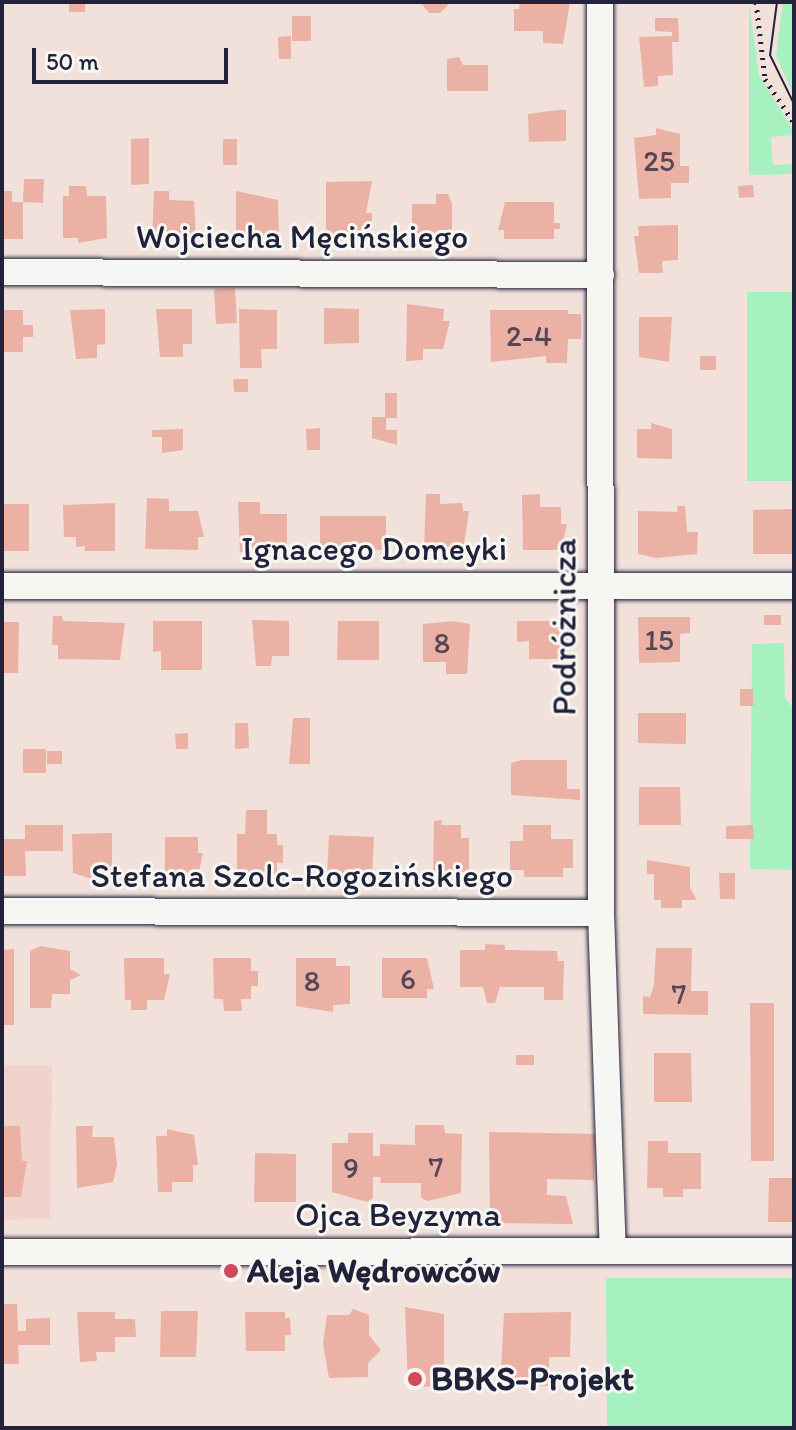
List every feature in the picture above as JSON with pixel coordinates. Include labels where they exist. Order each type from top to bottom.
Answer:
[{"type":"street","name":"Podróżnicza","points":[[600,2],[601,913],[613,1251]]},
{"type":"street","name":"Wojciecha Męcińskiego","points":[[2,272],[601,275]]},
{"type":"street","name":"Ignacego Domeyki","points":[[2,586],[794,586]]},
{"type":"street","name":"Stefana Szolc-Rogozińskiego","points":[[2,911],[601,913]]},
{"type":"street","name":"Ojca Beyzyma","points":[[2,1252],[794,1251]]},
{"type":"path","points":[[756,2],[765,79],[794,123]]},
{"type":"shaded area","points":[[2,1065],[52,1065],[50,1219],[2,1220]]},
{"type":"green space","points":[[749,2],[759,75],[794,135],[771,137],[773,165],[794,164],[794,174],[749,175]]},
{"type":"green space","points":[[783,2],[794,2],[794,96],[776,56]]},
{"type":"green space","points":[[747,292],[794,292],[794,481],[747,481]]},
{"type":"green space","points":[[784,643],[785,698],[794,709],[794,870],[750,869],[752,644]]},
{"type":"green space","points":[[606,1278],[794,1278],[794,1428],[607,1428]]},
{"type":"building","points":[[69,2],[85,2],[85,12],[69,12]]},
{"type":"building","points":[[420,2],[449,4],[440,13],[429,13]]},
{"type":"building","points":[[520,2],[570,2],[563,44],[543,43],[543,31],[514,31],[514,9],[519,9]]},
{"type":"building","points":[[292,16],[311,16],[311,41],[292,41]]},
{"type":"building","points":[[655,18],[678,18],[679,42],[672,42],[673,75],[658,76],[658,86],[644,87],[639,37],[672,36],[672,32],[655,31]]},
{"type":"building","points":[[291,36],[291,59],[279,59],[278,37]]},
{"type":"building","points":[[459,57],[463,65],[488,65],[488,91],[447,91],[447,59]]},
{"type":"building","points":[[566,110],[566,141],[529,142],[528,114]]},
{"type":"building","points":[[656,128],[680,134],[680,166],[689,166],[689,183],[671,183],[671,198],[639,199],[634,138],[656,135]]},
{"type":"building","points":[[149,138],[149,184],[131,185],[131,139]]},
{"type":"building","points":[[223,139],[237,139],[237,165],[223,165]]},
{"type":"building","points":[[24,179],[44,179],[43,203],[23,202]]},
{"type":"building","points":[[372,181],[366,213],[372,213],[372,226],[365,226],[366,239],[326,239],[326,182]]},
{"type":"building","points":[[753,185],[754,197],[739,198],[738,186]]},
{"type":"building","points":[[69,186],[86,186],[87,196],[106,196],[107,238],[78,243],[78,238],[63,238],[63,196],[69,196]]},
{"type":"building","points":[[2,191],[12,191],[12,202],[23,202],[23,239],[2,239]]},
{"type":"building","points":[[154,191],[169,191],[169,200],[194,201],[196,239],[152,239]]},
{"type":"building","points":[[236,191],[278,200],[279,238],[236,238]]},
{"type":"building","points":[[436,194],[448,194],[452,204],[452,239],[426,243],[426,238],[412,238],[412,204],[436,204]]},
{"type":"building","points":[[505,202],[554,202],[554,223],[560,223],[560,229],[554,229],[554,239],[504,239],[504,230],[498,230]]},
{"type":"building","points":[[678,225],[678,260],[662,261],[663,273],[639,273],[634,236],[639,236],[638,226]]},
{"type":"building","points":[[235,288],[237,323],[216,324],[214,289]]},
{"type":"building","points":[[407,304],[444,309],[443,321],[450,321],[443,349],[423,349],[423,360],[406,361]]},
{"type":"building","points":[[324,308],[359,309],[359,343],[324,344]]},
{"type":"building","points":[[105,309],[105,344],[97,345],[97,358],[76,359],[70,310]]},
{"type":"building","points":[[156,309],[192,309],[192,344],[183,344],[183,357],[160,357]]},
{"type":"building","points":[[239,309],[277,310],[277,349],[261,349],[262,368],[240,368]]},
{"type":"building","points":[[2,310],[23,310],[23,325],[33,325],[33,337],[23,337],[23,352],[2,352]]},
{"type":"building","points":[[490,310],[568,310],[568,314],[581,314],[581,339],[568,339],[567,363],[546,363],[546,356],[491,362]]},
{"type":"building","points":[[639,317],[672,317],[669,362],[639,357]]},
{"type":"building","points":[[700,356],[716,356],[716,370],[700,370]]},
{"type":"building","points":[[233,379],[248,379],[248,392],[234,392]]},
{"type":"building","points":[[385,393],[397,393],[397,418],[386,418],[386,430],[397,430],[397,445],[372,438],[372,417],[385,417]]},
{"type":"building","points":[[651,423],[672,429],[672,459],[637,458],[637,429],[651,429]]},
{"type":"building","points":[[320,428],[320,450],[307,450],[306,429]]},
{"type":"building","points":[[183,429],[183,450],[162,453],[162,437],[152,437],[152,430]]},
{"type":"building","points":[[426,494],[440,494],[440,504],[462,503],[463,511],[469,511],[463,550],[458,554],[424,550]]},
{"type":"building","points":[[540,494],[540,507],[561,507],[561,524],[567,524],[561,550],[523,550],[522,495]]},
{"type":"building","points":[[147,498],[169,499],[169,511],[198,511],[204,537],[198,537],[198,550],[145,549]]},
{"type":"building","points":[[238,502],[260,502],[260,514],[287,514],[287,550],[240,552]]},
{"type":"building","points":[[115,503],[115,551],[85,551],[85,546],[76,547],[76,537],[64,537],[63,505]]},
{"type":"building","points":[[2,504],[29,504],[29,551],[2,551]]},
{"type":"building","points":[[677,506],[685,506],[687,532],[698,532],[697,554],[656,558],[638,554],[638,511],[678,512]]},
{"type":"building","points":[[792,509],[794,554],[753,554],[753,510]]},
{"type":"building","points":[[320,516],[386,516],[386,550],[320,550]]},
{"type":"building","points":[[764,615],[781,615],[781,625],[764,625]]},
{"type":"building","points":[[53,616],[62,616],[63,621],[125,623],[120,660],[58,659],[58,645],[52,645]]},
{"type":"building","points":[[638,617],[690,617],[690,633],[680,634],[680,662],[639,663]]},
{"type":"building","points":[[252,620],[289,621],[289,656],[272,656],[271,666],[256,666]]},
{"type":"building","points":[[153,621],[202,621],[202,670],[161,670],[161,651],[153,652]]},
{"type":"building","points":[[338,621],[379,621],[379,660],[337,660]]},
{"type":"building","points":[[453,621],[470,624],[467,674],[446,674],[446,662],[423,662],[423,624]]},
{"type":"building","points":[[517,621],[568,621],[568,659],[529,659],[529,641],[517,642]]},
{"type":"building","points":[[2,622],[19,622],[18,673],[2,673]]},
{"type":"building","points":[[740,689],[753,689],[753,706],[740,706]]},
{"type":"building","points":[[638,713],[686,713],[686,744],[638,743]]},
{"type":"building","points":[[293,718],[310,718],[310,764],[289,764]]},
{"type":"building","points":[[235,723],[248,723],[249,748],[235,749]]},
{"type":"building","points":[[188,733],[188,749],[176,749],[175,734]]},
{"type":"building","points":[[23,749],[46,749],[46,773],[23,773]]},
{"type":"building","points":[[47,751],[62,751],[62,764],[47,764]]},
{"type":"building","points":[[522,760],[567,760],[567,789],[580,789],[580,800],[511,795],[511,763]]},
{"type":"building","points":[[639,787],[680,787],[681,825],[639,825]]},
{"type":"building","points":[[246,810],[267,810],[267,834],[277,834],[277,845],[283,845],[283,863],[277,863],[277,875],[237,875],[237,834],[245,834]]},
{"type":"building","points":[[442,820],[441,825],[461,825],[461,838],[469,838],[469,876],[433,876],[434,821]]},
{"type":"building","points":[[25,825],[63,825],[63,851],[25,851],[26,876],[2,876],[2,839],[25,839]]},
{"type":"building","points":[[523,825],[551,825],[551,839],[573,839],[573,868],[563,868],[563,877],[524,877],[524,870],[510,870],[510,841],[523,841]]},
{"type":"building","points":[[753,825],[754,839],[726,839],[726,826]]},
{"type":"building","points":[[112,833],[112,873],[89,878],[73,873],[72,834]]},
{"type":"building","points":[[329,835],[374,837],[372,877],[327,876]]},
{"type":"building","points":[[165,837],[198,837],[198,853],[203,853],[198,876],[165,876]]},
{"type":"building","points":[[647,860],[690,867],[690,888],[697,900],[682,900],[682,908],[661,908],[661,900],[654,900],[654,874],[647,874]]},
{"type":"building","points":[[719,873],[735,873],[735,899],[720,899]]},
{"type":"building","points":[[485,944],[505,945],[505,950],[557,951],[558,961],[564,961],[563,1000],[544,1000],[544,987],[500,987],[495,1003],[487,1003],[483,987],[460,987],[460,950],[485,950]]},
{"type":"building","points":[[41,946],[70,951],[70,969],[81,975],[70,980],[70,994],[52,994],[51,1008],[30,1008],[30,951]]},
{"type":"building","points":[[656,948],[692,948],[691,991],[708,991],[708,1015],[643,1014],[643,996],[650,997],[654,985]]},
{"type":"building","points":[[14,949],[14,1025],[2,1025],[2,950]]},
{"type":"building","points":[[124,958],[164,958],[164,974],[170,974],[164,1000],[147,1000],[147,1010],[131,1010],[131,1000],[125,1000]]},
{"type":"building","points":[[213,958],[251,958],[251,971],[258,971],[258,986],[251,986],[251,999],[241,999],[242,1011],[224,1011],[223,999],[214,999]]},
{"type":"building","points":[[296,958],[336,958],[336,966],[350,966],[350,1004],[333,1005],[333,1012],[296,1006]]},
{"type":"building","points":[[382,958],[427,958],[434,989],[427,989],[427,998],[382,998]]},
{"type":"building","points":[[750,1003],[774,1003],[774,1161],[751,1161]]},
{"type":"building","points":[[654,1053],[691,1053],[692,1102],[654,1102]]},
{"type":"building","points":[[516,1055],[534,1055],[534,1065],[516,1065]]},
{"type":"building","points":[[415,1125],[444,1125],[445,1133],[462,1134],[461,1193],[428,1201],[421,1198],[421,1183],[380,1183],[381,1177],[373,1177],[373,1198],[367,1202],[332,1192],[332,1143],[348,1143],[348,1133],[373,1133],[373,1156],[380,1156],[380,1144],[415,1145]]},
{"type":"building","points":[[2,1126],[20,1126],[22,1161],[27,1161],[21,1197],[2,1197]]},
{"type":"building","points":[[76,1126],[93,1126],[92,1137],[114,1137],[117,1165],[113,1182],[77,1188]]},
{"type":"building","points":[[167,1129],[194,1135],[198,1165],[193,1165],[193,1182],[172,1182],[172,1192],[158,1192],[156,1136],[167,1136]]},
{"type":"building","points":[[489,1132],[595,1134],[594,1180],[547,1179],[547,1195],[566,1196],[573,1224],[490,1223]]},
{"type":"building","points":[[648,1141],[668,1141],[668,1153],[701,1153],[701,1189],[683,1189],[683,1197],[663,1197],[663,1188],[647,1188]]},
{"type":"building","points":[[255,1153],[296,1154],[296,1202],[254,1202]]},
{"type":"building","points":[[769,1178],[794,1178],[794,1222],[768,1222]]},
{"type":"building","points":[[2,1304],[17,1304],[18,1331],[26,1331],[26,1319],[50,1318],[50,1345],[18,1345],[19,1364],[2,1364]]},
{"type":"building","points":[[405,1307],[444,1314],[444,1386],[408,1387]]},
{"type":"building","points":[[353,1309],[369,1315],[369,1335],[381,1350],[368,1363],[368,1377],[329,1378],[323,1344],[327,1315],[349,1315]]},
{"type":"building","points":[[161,1311],[198,1311],[196,1357],[160,1357]]},
{"type":"building","points":[[77,1312],[115,1312],[115,1319],[135,1319],[136,1337],[115,1337],[115,1352],[96,1352],[97,1361],[80,1362]]},
{"type":"building","points":[[245,1312],[285,1312],[285,1318],[290,1318],[291,1335],[285,1335],[285,1351],[246,1351]]},
{"type":"building","points":[[571,1312],[570,1357],[549,1357],[549,1386],[500,1387],[504,1313]]},
{"type":"tram line","points":[[777,2],[770,55],[794,104]]},
{"type":"place","name":"Aleja Wędrowców","points":[[231,1271]]},
{"type":"place","name":"BBKS-Projekt","points":[[415,1379]]}]
